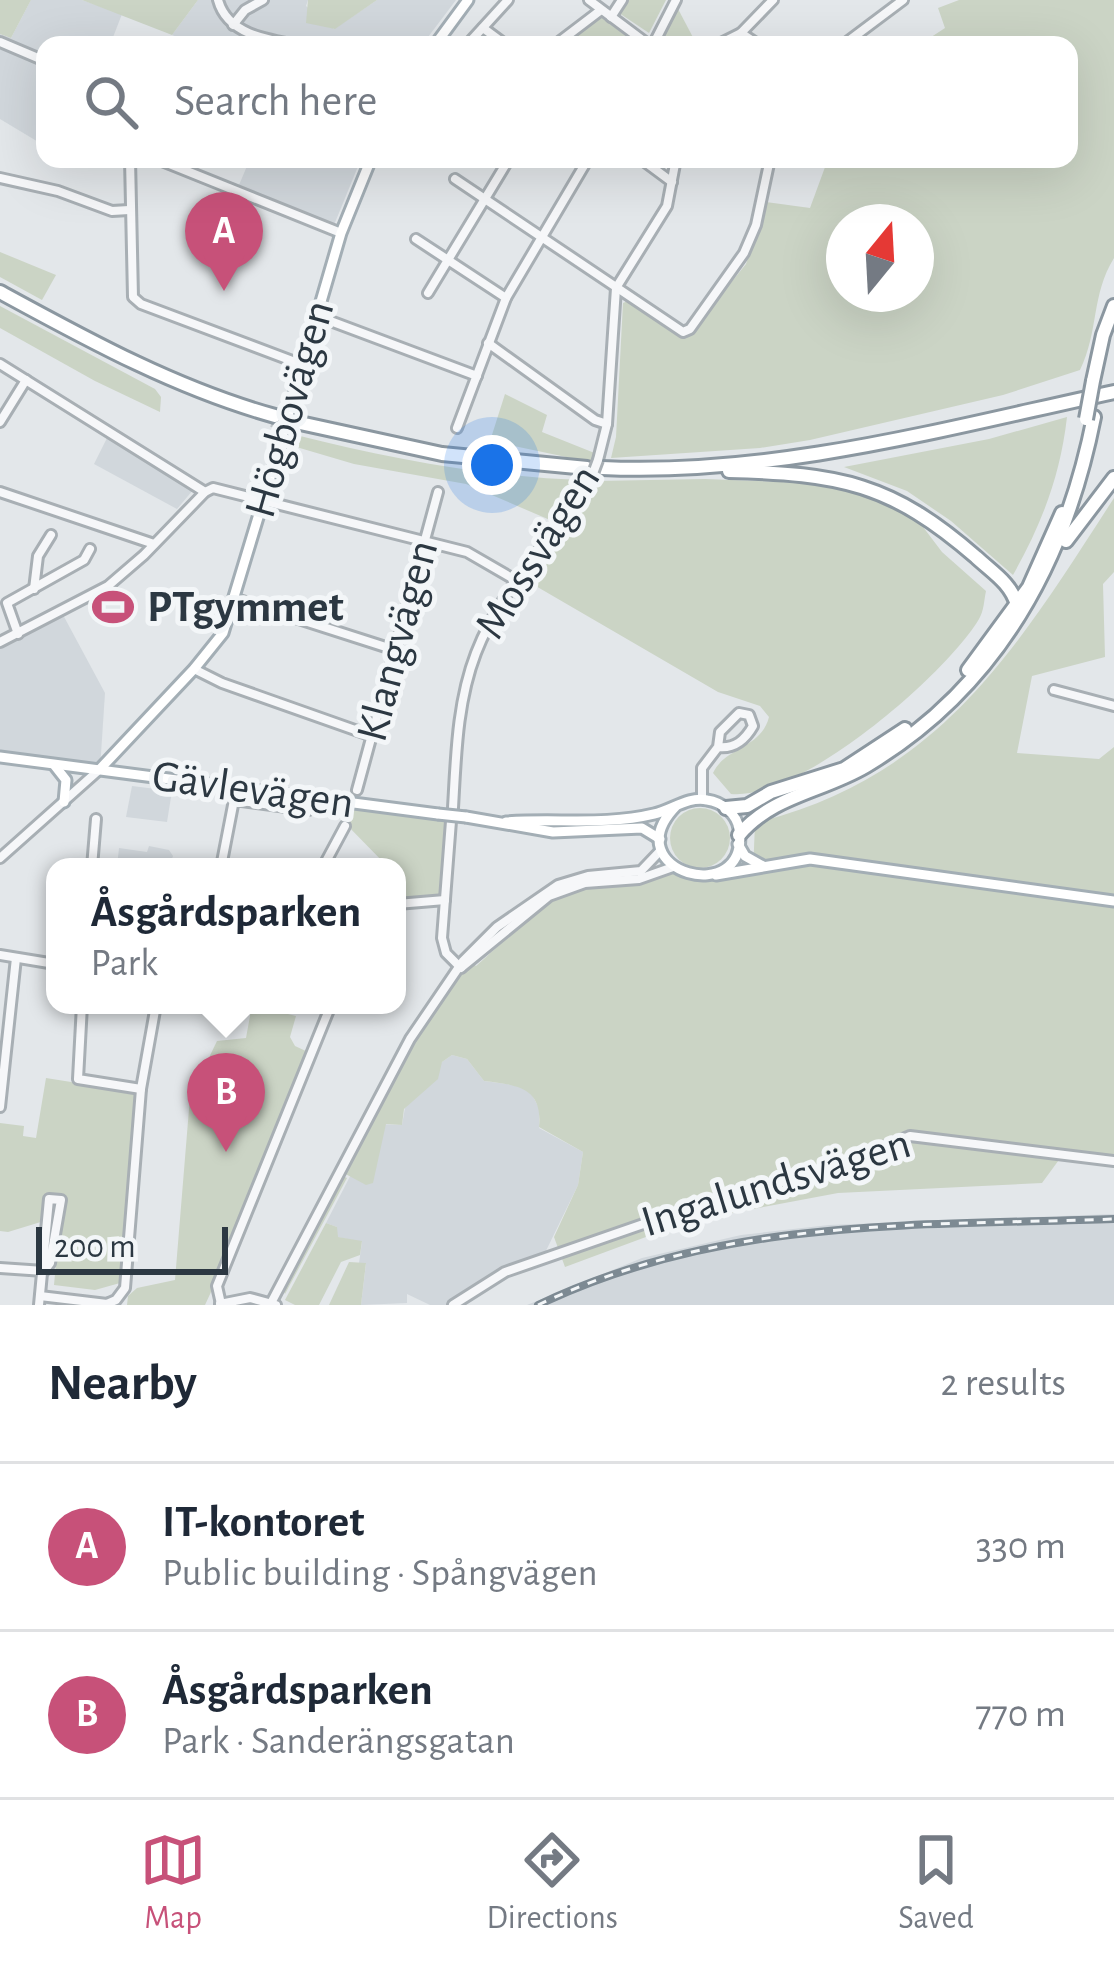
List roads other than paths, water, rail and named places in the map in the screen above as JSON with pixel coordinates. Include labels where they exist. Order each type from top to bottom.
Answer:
[{"type":"highway","points":[[0,295],[177,388],[274,418]]},
{"type":"highway","points":[[1049,567],[1078,488],[1103,335],[1114,307]]},
{"type":"highway","points":[[1097,380],[1114,326]]},
{"type":"highway","points":[[594,471],[730,465],[800,455],[1114,396]]},
{"type":"highway","points":[[731,471],[875,448],[1114,396]]},
{"type":"highway","points":[[726,808],[747,806],[771,792],[844,769],[894,736],[961,679],[1017,605],[1054,534],[1090,418]]},
{"type":"highway","points":[[299,426],[442,454],[594,471],[731,471],[838,479],[894,498],[939,526],[1003,580],[1017,605]]},
{"type":"highway","points":[[738,840],[773,805],[870,764],[941,709],[1002,642],[1114,478]]},
{"type":"main road","points":[[442,36],[468,0]]},
{"type":"main road","name":"Högbovägen","points":[[100,769],[223,633],[341,233],[366,168]]},
{"type":"main road","points":[[118,751],[148,776]]},
{"type":"main road","name":"Gävlevägen","points":[[0,757],[506,822],[592,822],[676,806]]},
{"type":"main road","points":[[50,763],[66,780],[64,802]]},
{"type":"main road","points":[[763,866],[745,856],[736,820],[726,808],[702,799],[676,806],[666,817],[661,843],[673,867],[687,875],[706,876],[810,859],[1114,901]]},
{"type":"main road","name":"Gävlevägen","points":[[506,822],[553,832],[642,828],[661,843]]},
{"type":"main road","points":[[706,876],[727,866],[738,840]]},
{"type":"street","points":[[218,0],[233,25],[260,36]]},
{"type":"street","points":[[233,25],[244,10],[263,0]]},
{"type":"street","points":[[475,36],[508,0]]},
{"type":"street","points":[[589,0],[638,36]]},
{"type":"street","points":[[611,17],[622,0]]},
{"type":"street","points":[[656,36],[676,0]]},
{"type":"street","points":[[735,36],[773,0]]},
{"type":"street","points":[[856,36],[903,0]]},
{"type":"street","points":[[567,36],[601,10]]},
{"type":"street","points":[[483,28],[494,36]]},
{"type":"street","points":[[741,33],[746,36]]},
{"type":"street","points":[[0,42],[36,57]]},
{"type":"street","points":[[130,168],[131,291],[136,300],[303,365]]},
{"type":"street","points":[[179,168],[341,233]]},
{"type":"street","points":[[428,293],[504,168]]},
{"type":"street","points":[[457,428],[506,298],[583,168]]},
{"type":"street","points":[[653,168],[673,183]]},
{"type":"street","points":[[616,288],[663,213],[675,168]]},
{"type":"street","points":[[455,179],[678,331],[688,331],[744,253],[768,168]]},
{"type":"street","points":[[0,178],[58,190],[112,211],[129,210]]},
{"type":"street","points":[[416,239],[506,298]]},
{"type":"street","name":"Mossvägen","points":[[453,808],[458,730],[470,669],[494,616],[594,471],[607,424],[616,288]]},
{"type":"street","points":[[317,316],[477,376]]},
{"type":"street","points":[[488,343],[607,424]]},
{"type":"street","points":[[0,364],[205,492]]},
{"type":"street","points":[[0,422],[26,380]]},
{"type":"street","points":[[0,642],[96,595],[205,492],[218,488],[467,552],[517,581]]},
{"type":"street","points":[[0,492],[154,544]]},
{"type":"street","name":"Klangvägen","points":[[357,790],[438,492]]},
{"type":"street","points":[[34,589],[38,556],[51,536]]},
{"type":"street","points":[[18,634],[6,605],[84,560],[91,549]]},
{"type":"street","points":[[236,598],[395,650]]},
{"type":"street","points":[[194,669],[372,736]]},
{"type":"street","points":[[1054,690],[1114,706]]},
{"type":"street","points":[[702,799],[702,769],[718,747],[720,732],[736,715],[752,718],[752,729],[742,740],[728,748],[718,747]]},
{"type":"street","name":"Högbovägen","points":[[0,858],[100,769]]},
{"type":"street","points":[[223,858],[235,800],[309,810]]},
{"type":"street","points":[[93,858],[96,819]]},
{"type":"street","points":[[452,821],[443,946],[460,968]]},
{"type":"street","points":[[328,858],[345,826]]},
{"type":"street","points":[[611,878],[641,872],[652,864],[661,843]]},
{"type":"street","points":[[327,1014],[217,1286],[220,1305],[250,1298],[272,1304],[410,1039],[481,941],[537,896],[573,880],[639,879],[673,867]]},
{"type":"street","points":[[406,903],[445,900]]},
{"type":"street","points":[[0,955],[46,963]]},
{"type":"street","points":[[0,1107],[16,958]]},
{"type":"street","points":[[82,1014],[78,1078],[141,1089]]},
{"type":"street","points":[[50,1236],[39,1301],[101,1305],[112,1303],[122,1293],[141,1089],[154,1014]]},
{"type":"street","name":"Ingalundsvägen","points":[[453,1305],[505,1272],[747,1188],[814,1176],[910,1136],[1114,1161]]},
{"type":"street","points":[[0,1268],[44,1271]]},
{"type":"tunnel","points":[[272,421],[298,429]]},
{"type":"railway","points":[[538,1305],[607,1276],[749,1241],[893,1226],[1114,1219]]},
{"type":"place","name":"IT-kontoret","points":[[224,291]]},
{"type":"place","name":"PTgymmet","points":[[113,607]]},
{"type":"place","name":"Åsgårdsparken","points":[[226,1152]]}]
